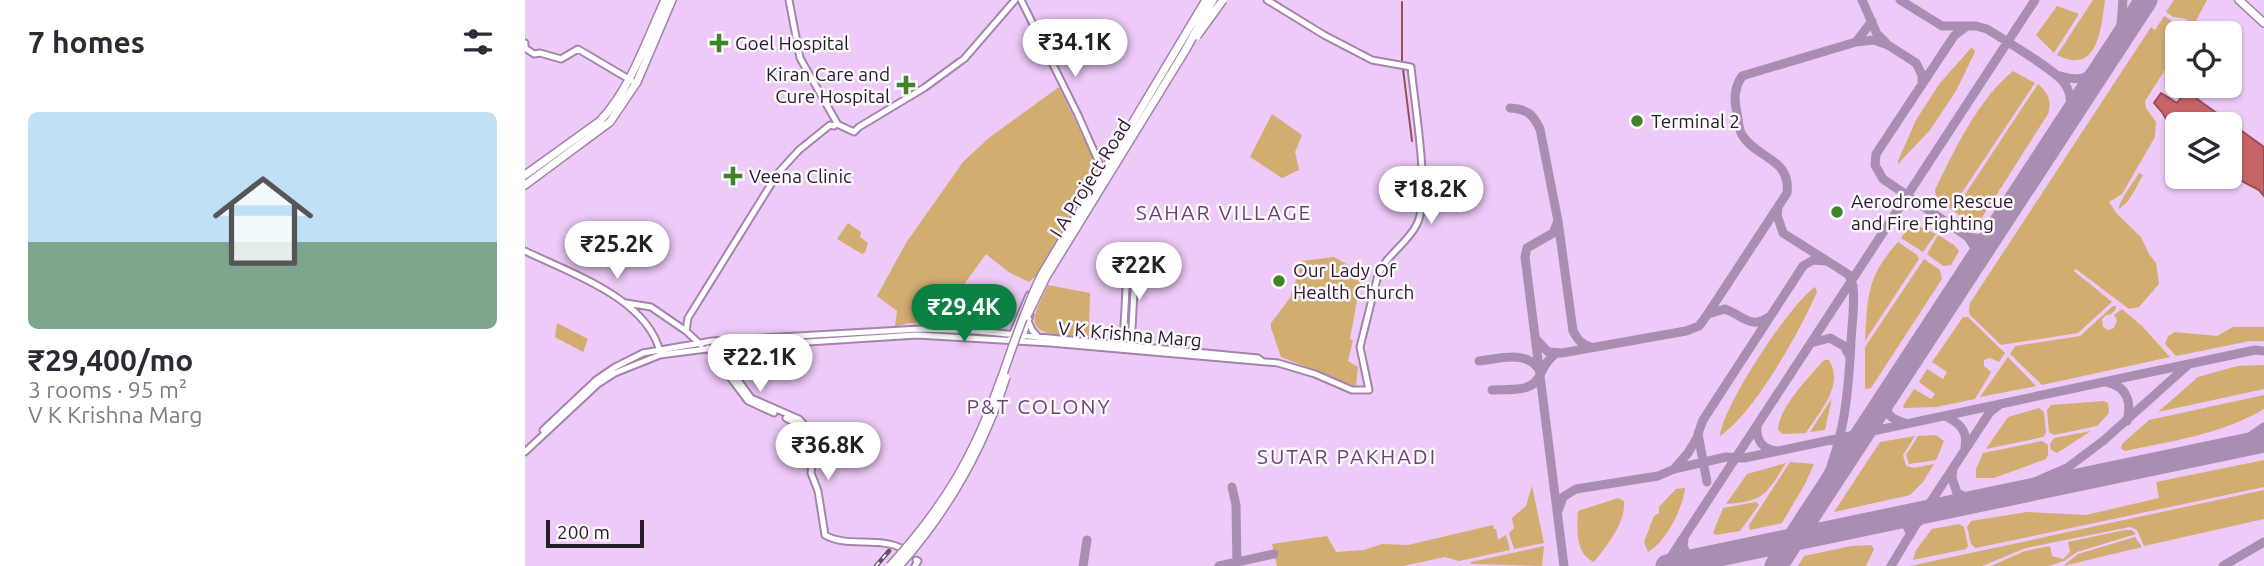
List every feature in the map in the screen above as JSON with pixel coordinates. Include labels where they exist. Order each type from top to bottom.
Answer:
[{"type":"main road","points":[[525,175],[600,121],[618,99],[665,0]]},
{"type":"main road","points":[[525,185],[610,122],[637,82],[672,0]]},
{"type":"main road","points":[[890,566],[910,545],[942,502],[967,459],[992,403],[1027,305],[1042,274],[1204,0]]},
{"type":"main road","points":[[898,566],[946,505],[971,463],[998,404],[1031,307],[1046,277],[1218,0]]},
{"type":"main road","points":[[2239,0],[2264,23]]},
{"type":"street","points":[[787,0],[800,64]]},
{"type":"street","points":[[787,0],[792,46],[800,64],[832,122],[854,132],[963,60],[1015,0]]},
{"type":"street","points":[[1021,0],[1079,116],[1102,172],[1109,179]]},
{"type":"street","points":[[1011,338],[1045,263],[1155,88],[1204,0]]},
{"type":"street","name":"I A Project Road","points":[[1022,339],[1047,278],[1218,0]]},
{"type":"street","name":"V K Krishna Marg","points":[[1022,339],[1039,338],[1262,361],[1302,370],[1352,390],[1369,390],[1360,348],[1378,275],[1382,265],[1416,226],[1421,215],[1422,156],[1411,67],[1372,60],[1324,35],[1267,0]]},
{"type":"street","points":[[525,43],[525,48],[534,54],[561,59],[578,49],[628,80],[637,82]]},
{"type":"street","points":[[686,331],[688,318],[778,173],[799,150],[832,122]]},
{"type":"street","points":[[1123,347],[1128,251],[1129,248],[1134,248],[1131,348]]},
{"type":"street","points":[[525,251],[626,303],[654,334],[660,353]]},
{"type":"street","points":[[626,303],[651,307],[707,346],[753,402],[785,415],[808,435],[813,454],[811,473],[818,491],[825,535],[833,540],[874,541],[903,549]]},
{"type":"street","points":[[1028,321],[1039,338]]},
{"type":"street","points":[[1004,334],[1016,325]]},
{"type":"street","name":"V K Krishna Marg","points":[[919,332],[1123,347]]},
{"type":"street","name":"V K Krishna Marg","points":[[525,450],[598,384],[615,373],[660,353],[707,346],[919,332],[1004,334],[1011,338]]},
{"type":"shaded area","points":[[2093,0],[2105,0],[2102,24],[2095,46],[2081,59],[2071,60],[2057,55]]},
{"type":"shaded area","points":[[2174,0],[2207,0],[2196,21],[2173,17],[2166,12]]},
{"type":"shaded area","points":[[2057,6],[2079,14],[2054,53],[2036,35]]},
{"type":"shaded area","points":[[2164,16],[2171,20],[2165,21],[2165,70],[2145,101],[2146,108],[2156,122],[2155,137],[2122,194],[2109,202],[2117,214],[2141,237],[2156,263],[2159,284],[2139,307],[2129,309],[2076,269],[2074,271],[2112,302],[2078,333],[2001,345],[1970,315],[1970,303],[2151,27],[2155,30]]},
{"type":"shaded area","points":[[1971,48],[1975,52],[1956,91],[1930,130],[1898,164],[1916,120],[1940,83]]},
{"type":"shaded area","points":[[2013,71],[2035,83],[1951,209],[1936,196],[1935,190],[1978,111],[1988,96]]},
{"type":"shaded area","points":[[2038,84],[2048,97],[2048,114],[1979,222],[1964,219],[1954,211]]},
{"type":"shaded area","points":[[1059,87],[1099,170],[1037,275],[1029,282],[1010,273],[986,254],[963,286],[946,300],[942,319],[895,327],[897,311],[877,296],[906,243],[963,162],[990,137]]},
{"type":"shaded area","points":[[2161,93],[2165,98],[2177,103],[2181,98],[2196,98],[2215,112],[2165,112],[2165,117],[2154,103]]},
{"type":"shaded area","points":[[1272,114],[1302,135],[1295,152],[1299,170],[1282,178],[1250,157]]},
{"type":"shaded area","points":[[2242,131],[2264,147],[2264,196],[2259,190],[2242,181]]},
{"type":"shaded area","points":[[2139,173],[2143,175],[2133,194],[2119,209],[2124,196]]},
{"type":"shaded area","points":[[848,223],[861,232],[860,237],[868,243],[862,254],[837,239]]},
{"type":"shaded area","points":[[1916,225],[1936,234],[1923,252],[1901,238],[1910,227]]},
{"type":"shaded area","points":[[1938,235],[1959,251],[1951,265],[1943,266],[1927,254]]},
{"type":"shaded area","points":[[1898,242],[1919,259],[1865,341],[1874,277]]},
{"type":"shaded area","points":[[1334,257],[1362,273],[1348,361],[1358,367],[1354,386],[1281,357],[1271,328],[1271,323],[1290,298],[1302,261]]},
{"type":"shaded area","points":[[1924,259],[1940,270],[1942,279],[1871,388],[1865,389],[1865,347]]},
{"type":"shaded area","points":[[1048,285],[1090,293],[1089,336],[1055,335],[1039,329],[1035,316]]},
{"type":"shaded area","points":[[1815,287],[1817,292],[1775,370],[1747,410],[1720,436],[1732,403],[1759,357],[1790,313]]},
{"type":"shaded area","points":[[2116,306],[2116,309],[2102,319],[2103,327],[2108,330],[2114,328],[2117,320],[2114,315],[2122,309],[2143,327],[2170,357],[2042,385],[2010,354],[2015,346],[2080,336]]},
{"type":"shaded area","points":[[1963,317],[1968,317],[2005,353],[1999,362],[1990,358],[1984,360],[1984,366],[1991,372],[1975,399],[1936,407],[1904,408],[1914,389],[1931,399],[1935,394],[1919,382],[1927,369],[1943,379],[1947,372],[1932,362]]},
{"type":"shaded area","points":[[557,323],[588,339],[583,352],[555,337]]},
{"type":"shaded area","points":[[2233,327],[2264,327],[2264,341],[2250,341],[2176,356],[2165,344],[2168,336],[2175,332],[2217,336]]},
{"type":"shaded area","points":[[2008,357],[2036,386],[1980,397]]},
{"type":"shaded area","points":[[1824,360],[1829,360],[1833,369],[1834,379],[1828,398],[1806,433],[1783,434],[1778,430],[1784,412]]},
{"type":"shaded area","points":[[2264,365],[2264,389],[2158,412],[2198,377],[2237,366]]},
{"type":"shaded area","points":[[2264,395],[2264,409],[2231,425],[2179,440],[2125,451],[2121,449],[2122,444],[2149,420]]},
{"type":"shaded area","points":[[1832,398],[1825,430],[1810,432]]},
{"type":"shaded area","points":[[2104,401],[2108,403],[2109,413],[2097,426],[2054,435],[2049,432],[2047,410],[2051,405]]},
{"type":"shaded area","points":[[2039,408],[2044,412],[2046,433],[2043,437],[1986,449],[2008,417]]},
{"type":"shaded area","points":[[2091,431],[2057,453],[2051,450],[2050,444],[2054,438]]},
{"type":"shaded area","points":[[1936,435],[1944,441],[1936,460],[1909,464],[1906,455],[1918,436]]},
{"type":"shaded area","points":[[1915,436],[1903,455],[1906,466],[1914,468],[1934,464],[1923,482],[1910,495],[1834,512],[1880,442]]},
{"type":"shaded area","points":[[2042,441],[2048,445],[2046,459],[1994,478],[1976,478],[1976,469],[1983,453]]},
{"type":"shaded area","points":[[2264,460],[2264,487],[1976,548],[1971,544],[1967,527],[1971,521],[2027,512],[2086,515],[2159,498],[2156,482]]},
{"type":"shaded area","points":[[1790,462],[1814,464],[1805,484],[1782,523],[1750,530],[1749,525]]},
{"type":"shaded area","points":[[1786,463],[1763,494],[1749,501],[1726,504],[1747,474]]},
{"type":"shaded area","points":[[1532,486],[1544,543],[1514,549],[1509,533],[1514,528],[1512,518],[1526,506]]},
{"type":"shaded area","points":[[1685,488],[1673,524],[1661,541],[1648,552],[1644,542],[1654,516],[1659,513],[1659,507],[1676,489]]},
{"type":"shaded area","points":[[2264,490],[2264,519],[2144,546],[2137,530],[2130,527],[2026,548],[1982,566],[1910,566]]},
{"type":"shaded area","points":[[1618,498],[1624,501],[1622,517],[1615,533],[1594,562],[1580,547],[1578,511]]},
{"type":"shaded area","points":[[1756,502],[1759,505],[1740,531],[1716,535],[1713,533],[1723,508]]},
{"type":"shaded area","points":[[1959,524],[1964,527],[1968,546],[1966,549],[1913,560],[1916,550],[1932,529]]},
{"type":"shaded area","points":[[1493,525],[1498,540],[1506,535],[1510,550],[1459,561],[1445,557],[1403,566],[1277,566],[1272,544],[1327,536],[1336,552],[1364,550],[1382,544],[1408,545]]},
{"type":"shaded area","points":[[2132,530],[2136,534],[2077,552],[2064,561],[2049,566],[1991,566],[2025,551],[2050,546],[2052,556],[2063,559],[2070,552],[2068,542]]},
{"type":"shaded area","points":[[2135,537],[2142,547],[2063,566],[2078,554]]},
{"type":"shaded area","points":[[1871,545],[1874,549],[1866,566],[1798,566],[1804,556],[1851,546]]},
{"type":"shaded area","points":[[1544,546],[1542,566],[1471,564],[1471,562]]},
{"type":"waterway","points":[[1402,2],[1402,63]]},
{"type":"waterway","points":[[1403,69],[1412,141]]},
{"type":"taxiway","points":[[1862,0],[1877,34],[1886,43]]},
{"type":"taxiway","points":[[1900,0],[1942,26],[1976,26],[1987,29],[2041,63],[2060,78],[2068,89],[2071,102],[2067,121]]},
{"type":"taxiway","points":[[1665,566],[2035,0]]},
{"type":"taxiway","points":[[2116,46],[2123,0]]},
{"type":"taxiway","points":[[2139,12],[2141,0]]},
{"type":"taxiway","points":[[1856,42],[1872,21]]},
{"type":"taxiway","points":[[1967,26],[1954,36],[1876,154],[1875,165],[1883,179],[1968,237],[1975,248],[1974,263]]},
{"type":"taxiway","points":[[1535,338],[1548,352],[1562,353],[1686,331],[1699,326],[1787,193],[1784,173],[1742,135],[1735,96],[1742,76],[1856,42],[1874,40],[1888,45],[1916,63],[1922,75],[1922,85]]},
{"type":"taxiway","points":[[2060,76],[2083,78],[2103,66]]},
{"type":"taxiway","points":[[1510,108],[1529,113],[1540,129],[1558,221],[1573,331],[1581,342],[1591,347]]},
{"type":"taxiway","points":[[1778,209],[1777,215],[1783,233],[1849,275],[1853,286],[1850,365],[1842,428],[1831,468],[1813,510]]},
{"type":"taxiway","points":[[1558,221],[1553,233],[1527,248],[1525,257],[1564,566]]},
{"type":"taxiway","points":[[1968,237],[1981,239],[1995,232]]},
{"type":"taxiway","points":[[1707,482],[1698,434],[1703,420],[1803,266],[1813,260],[1826,261]]},
{"type":"taxiway","points":[[1708,314],[1725,309],[1752,322],[1763,321],[1769,317]]},
{"type":"taxiway","points":[[1811,343],[1830,338],[1844,346],[1850,357]]},
{"type":"taxiway","points":[[1558,511],[1563,497],[1576,489],[1658,476],[1674,469],[1726,457],[1744,458],[2255,350],[2264,351]]},
{"type":"taxiway","points":[[1492,390],[1532,385],[1555,354]]},
{"type":"taxiway","points":[[1479,361],[1518,357],[1532,362],[1538,368]]},
{"type":"taxiway","points":[[2005,495],[2067,468],[2103,441],[2188,365]]},
{"type":"taxiway","points":[[2106,382],[2119,387],[2126,396],[2129,407],[2127,421]]},
{"type":"taxiway","points":[[1887,398],[1886,408],[1889,415],[1905,423]]},
{"type":"taxiway","points":[[1911,515],[1930,503],[1990,412],[1998,406]]},
{"type":"taxiway","points":[[1945,416],[1961,427],[1965,435],[1965,446]]},
{"type":"taxiway","points":[[1757,427],[1761,443],[1776,451]]},
{"type":"taxiway","points":[[2235,447],[2264,427]]},
{"type":"taxiway","points":[[1674,469],[1698,436]]},
{"type":"taxiway","points":[[1953,469],[1952,478],[1957,493],[1975,501]]},
{"type":"taxiway","points":[[1232,487],[1236,505],[1237,566]]},
{"type":"taxiway","points":[[1891,566],[1917,523],[1935,510]]},
{"type":"taxiway","points":[[1887,520],[1905,522],[1910,533]]},
{"type":"taxiway","points":[[1684,538],[1683,546],[1687,555],[1697,559],[1704,558]]},
{"type":"taxiway","points":[[1083,566],[1087,540]]},
{"type":"taxiway","points":[[2223,566],[2264,542]]},
{"type":"taxiway","points":[[1219,566],[1274,554]]},
{"type":"runway","points":[[1776,566],[2146,0]]},
{"type":"runway","points":[[1667,566],[2264,441]]},
{"type":"railway","points":[[876,566],[889,551]]},
{"type":"place","name":"Goel Hospital","points":[[719,43]]},
{"type":"place","name":"Kiran Care and Cure Hospital","points":[[906,85]]},
{"type":"place","name":"Terminal 2","points":[[1637,121]]},
{"type":"place","name":"Veena Clinic","points":[[733,176]]},
{"type":"place","name":"Aerodrome Rescue and Fire Fighting","points":[[1837,212]]},
{"type":"place","name":"Our Lady Of Health Church","points":[[1279,281]]},
{"type":"district","name":"SAHAR VILLAGE","points":[[1224,212]]},
{"type":"district","name":"P&T COLONY","points":[[1039,406]]},
{"type":"district","name":"SUTAR PAKHADI","points":[[1347,456]]}]
